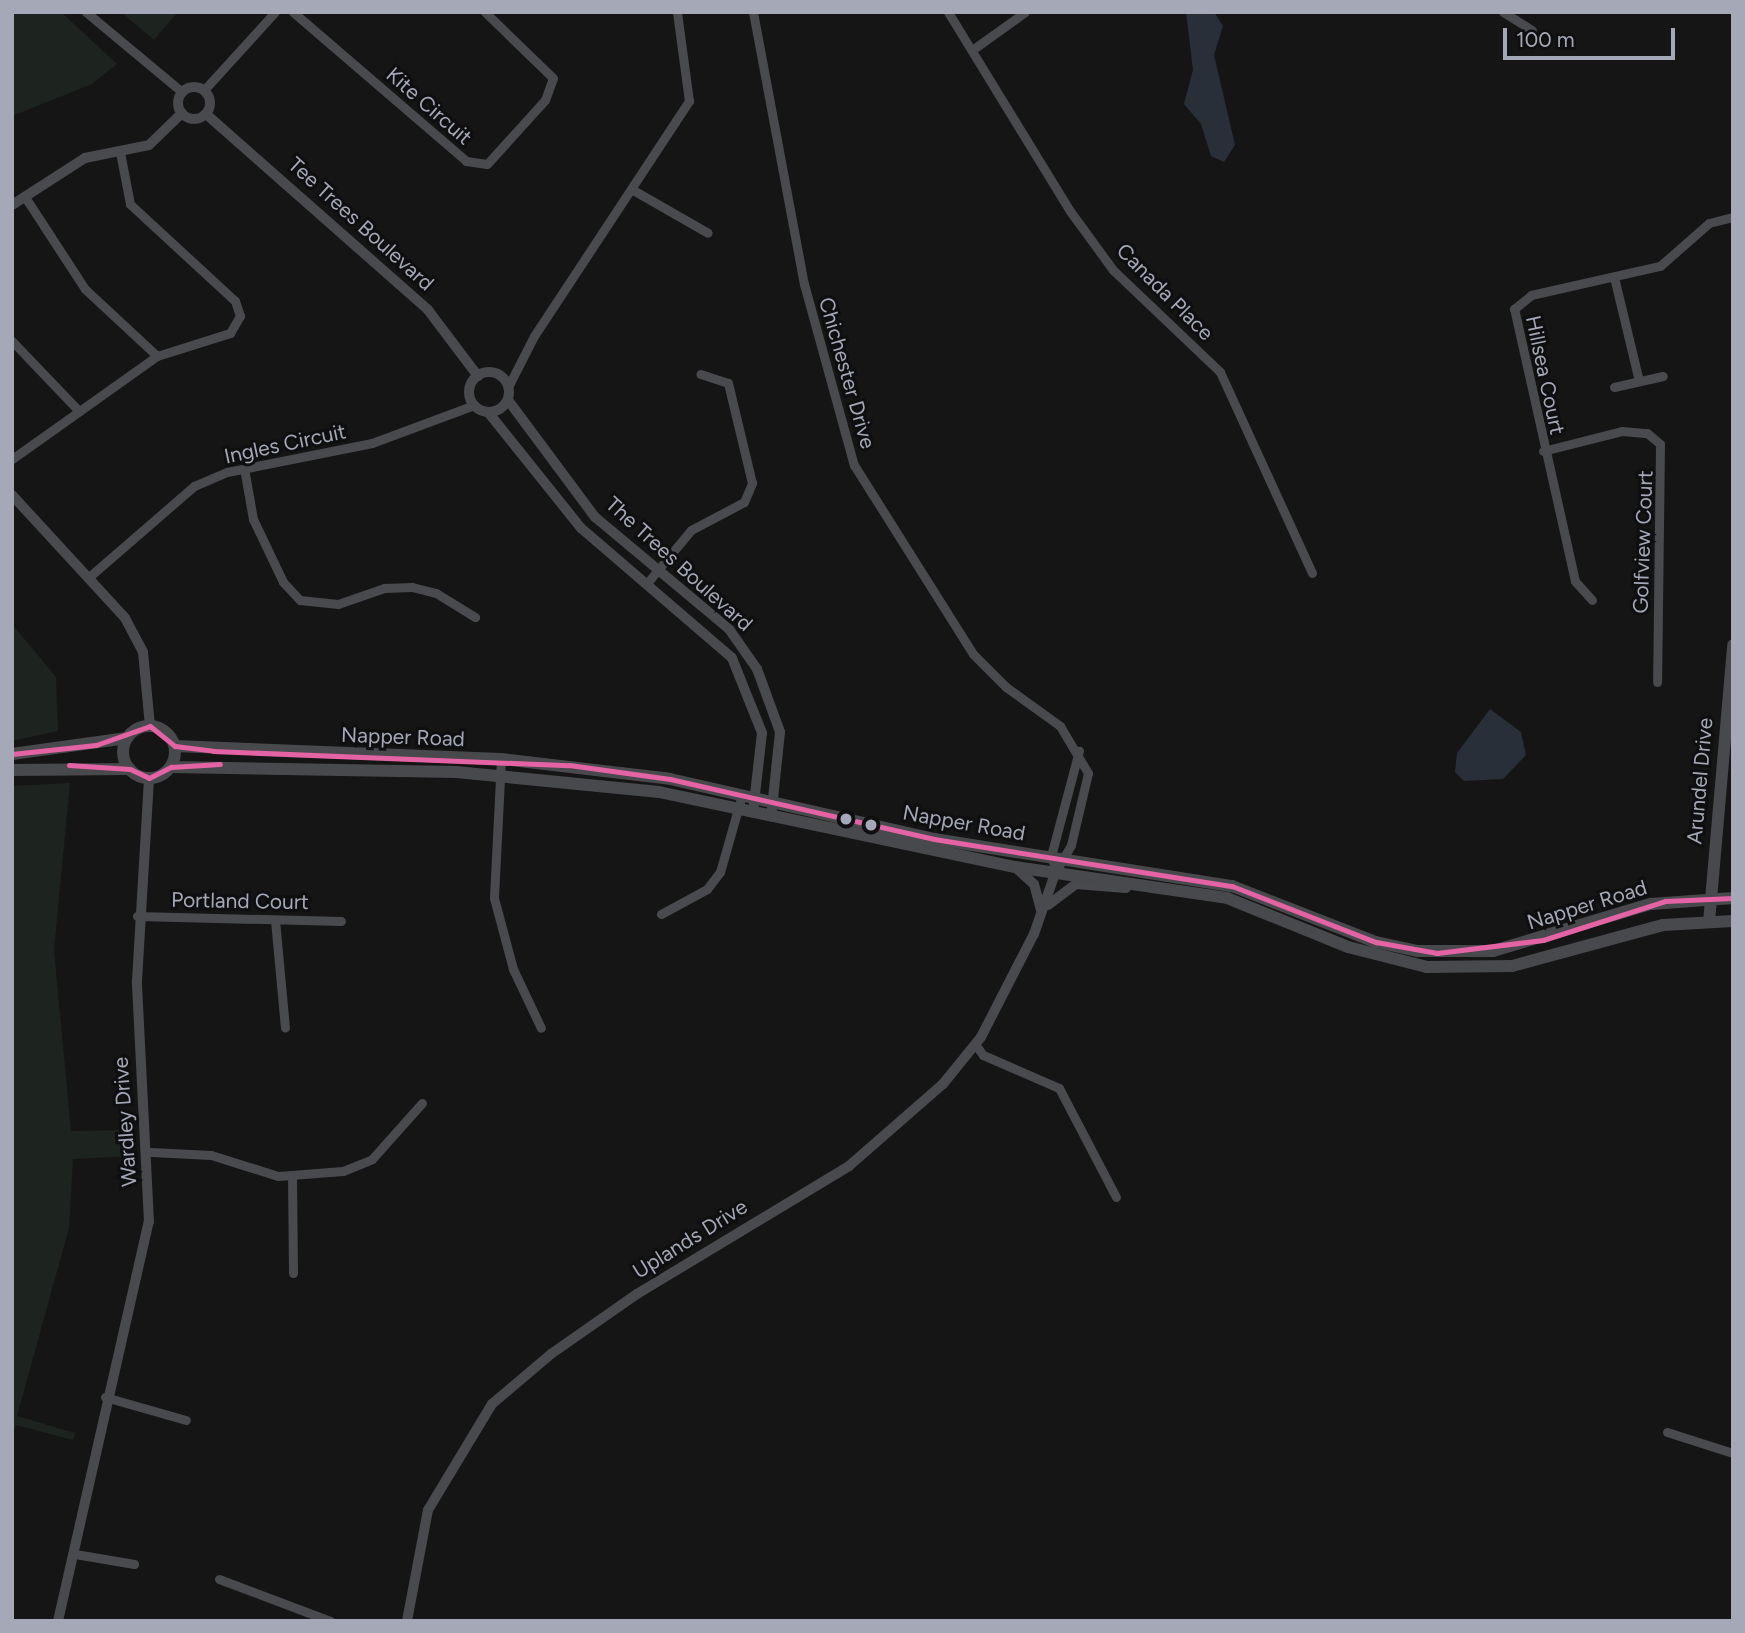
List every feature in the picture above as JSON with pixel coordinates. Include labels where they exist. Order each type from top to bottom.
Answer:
[{"type":"main road","name":"Arundel Drive","points":[[1709,922],[1733,645]]},
{"type":"main road","points":[[12,754],[127,738],[150,726],[169,735],[175,746],[171,767],[149,778],[130,769],[12,770]]},
{"type":"main road","points":[[127,738],[123,752],[130,769]]},
{"type":"main road","name":"Napper Road","points":[[175,746],[501,759],[657,777],[754,805],[774,802],[934,839],[1233,886],[1376,942],[1437,953],[1493,951],[1651,904],[1710,897],[1733,898]]},
{"type":"main road","name":"Napper Road","points":[[171,767],[500,776],[610,785],[741,802]]},
{"type":"main road","name":"Napper Road","points":[[754,805],[771,817],[1015,867],[1227,898],[1348,947],[1427,967],[1512,966],[1663,925],[1733,920]]},
{"type":"street","points":[[86,12],[182,92],[204,90],[275,12]]},
{"type":"street","name":"Kite Circuit","points":[[293,12],[466,161],[487,164],[545,100],[553,78],[485,12]]},
{"type":"street","points":[[508,387],[499,375],[478,376],[469,388],[474,405],[488,412],[508,400],[508,387],[534,336],[633,190],[689,101],[677,12]]},
{"type":"street","name":"Chichester Drive","points":[[752,12],[804,284],[854,465],[973,653],[1006,687],[1060,726],[1079,749],[1088,773],[1086,793],[1066,858],[1056,872]]},
{"type":"street","name":"Canada Place","points":[[948,12],[1069,211],[1113,270],[1220,372],[1312,573]]},
{"type":"street","points":[[972,50],[1025,12]]},
{"type":"street","points":[[1503,12],[1532,30]]},
{"type":"street","points":[[182,113],[191,119],[206,114],[211,104],[204,90]]},
{"type":"street","points":[[12,205],[85,158],[149,145],[182,113],[182,92]]},
{"type":"street","name":"Tee Trees Boulevard","points":[[206,114],[428,310],[478,376]]},
{"type":"street","points":[[12,459],[157,356],[230,334],[240,316],[235,301],[130,204],[120,152]]},
{"type":"street","points":[[633,190],[708,233]]},
{"type":"street","points":[[25,197],[85,289],[157,356]]},
{"type":"street","name":"Hillsea Court","points":[[1592,600],[1575,581],[1543,451],[1514,309],[1531,295],[1614,277],[1675,258],[1709,223],[1733,216]]},
{"type":"street","points":[[1614,277],[1639,381]]},
{"type":"street","points":[[12,341],[79,411]]},
{"type":"street","points":[[648,582],[691,530],[744,502],[752,482],[728,383],[700,374]]},
{"type":"street","points":[[1614,387],[1663,376]]},
{"type":"street","name":"The Trees Boulevard","points":[[508,400],[594,517],[729,629],[768,689],[780,732],[771,817]]},
{"type":"street","name":"Ingles Circuit","points":[[89,577],[194,486],[244,468],[372,443],[474,405]]},
{"type":"street","name":"The Trees Boulevard","points":[[488,412],[581,528],[648,582],[732,658],[762,733],[754,805]]},
{"type":"street","name":"Golfview Court","points":[[1543,451],[1622,431],[1647,433],[1660,443],[1657,682]]},
{"type":"street","points":[[244,468],[253,519],[283,582],[300,600],[338,604],[384,588],[412,587],[436,593],[475,617]]},
{"type":"street","points":[[12,495],[111,597],[143,652],[150,726]]},
{"type":"street","points":[[1056,872],[1051,856],[1079,749]]},
{"type":"street","points":[[501,759],[494,898],[513,969],[541,1028]]},
{"type":"street","name":"Wardley Drive","points":[[58,1621],[75,1554],[105,1397],[149,1222],[150,1152],[140,1065],[137,916],[149,778]]},
{"type":"street","points":[[661,914],[714,882],[741,802]]},
{"type":"street","points":[[1015,867],[1034,884],[1041,916]]},
{"type":"street","name":"Uplands Drive","points":[[407,1621],[428,1510],[492,1404],[551,1354],[637,1294],[849,1166],[943,1084],[975,1044],[1041,916],[1056,872]]},
{"type":"street","points":[[1041,916],[1054,896],[1076,884],[1163,887]]},
{"type":"street","name":"Portland Court","points":[[137,916],[341,921]]},
{"type":"street","points":[[275,920],[285,1028]]},
{"type":"street","points":[[975,1044],[983,1055],[1059,1088],[1116,1198]]},
{"type":"street","points":[[150,1152],[211,1155],[239,1167],[292,1175],[343,1171],[372,1159],[422,1103]]},
{"type":"street","points":[[292,1175],[293,1273]]},
{"type":"street","points":[[105,1397],[186,1420]]},
{"type":"street","points":[[1667,1432],[1733,1453]]},
{"type":"street","points":[[75,1554],[134,1564]]},
{"type":"street","points":[[219,1579],[330,1621]]},
{"type":"shaded area","points":[[12,12],[61,12],[117,64],[92,84],[12,116]]},
{"type":"shaded area","points":[[121,12],[178,12],[154,40]]},
{"type":"shaded area","points":[[1186,12],[1214,12],[1223,26],[1214,55],[1235,145],[1224,162],[1211,156],[1201,124],[1184,104],[1193,70]]},
{"type":"shaded area","points":[[12,624],[56,677],[58,731],[12,741]]},
{"type":"shaded area","points":[[1490,709],[1521,732],[1526,755],[1503,779],[1464,781],[1455,772],[1457,753]]},
{"type":"shaded area","points":[[70,783],[54,950],[71,1131],[132,1130],[134,1156],[73,1159],[69,1228],[17,1416],[75,1433],[73,1440],[16,1425],[12,1435],[12,786]]},
{"type":"transit line","points":[[12,754],[96,745],[150,726],[175,746],[213,751],[569,765],[670,779],[934,839],[1232,886],[1376,942],[1437,953],[1543,940],[1665,901],[1733,898]]},
{"type":"transit line","points":[[69,765],[130,769],[149,778],[171,767],[220,764]]}]
